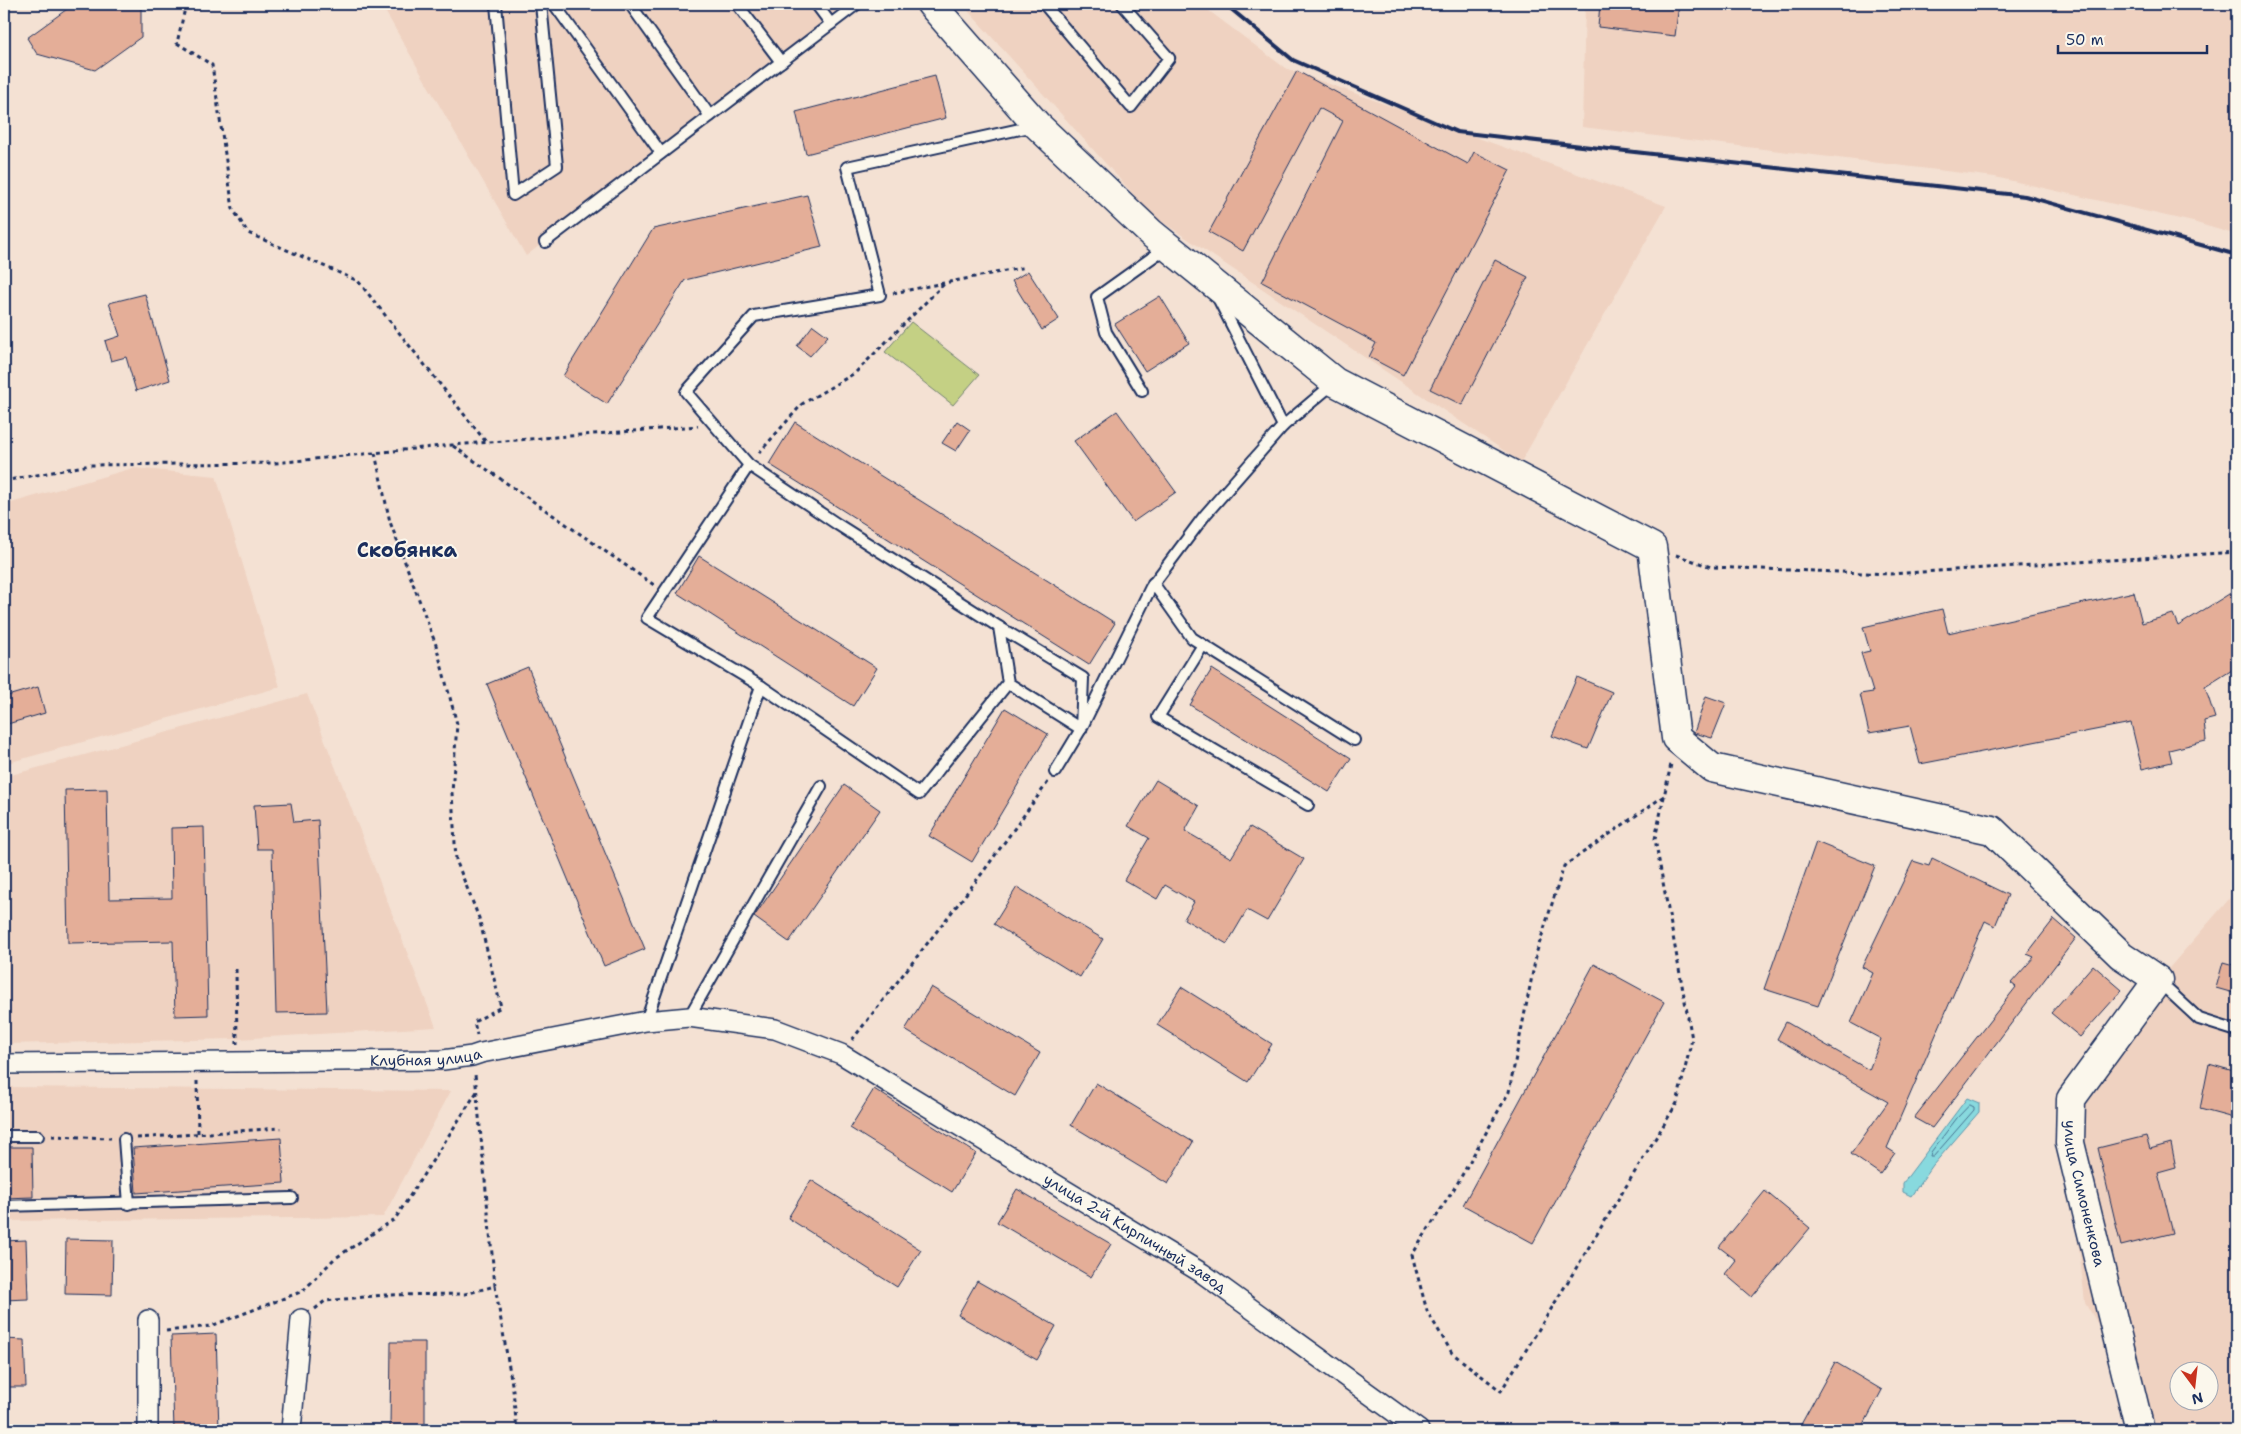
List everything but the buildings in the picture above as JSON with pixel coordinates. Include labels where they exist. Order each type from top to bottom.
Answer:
[{"type":"street","points":[[931,4],[1037,125],[1168,246],[1335,382],[1652,547],[1676,738],[1712,768],[1992,830],[2121,955],[2158,980]]},
{"type":"street","name":"улица Симоненкова","points":[[2140,1430],[2070,1143],[2071,1099],[2158,980]]},
{"type":"street","name":"Клубная улица","points":[[4,1064],[443,1060],[646,1021],[689,1017],[775,1029],[841,1054]]},
{"type":"street","name":"улица 2-й Кирпичный завод","points":[[841,1054],[1202,1273],[1419,1430]]},
{"type":"street","points":[[291,1430],[301,1319]]},
{"type":"street","points":[[148,1326],[148,1430]]},
{"type":"lane","points":[[496,4],[513,195],[558,166],[541,4]]},
{"type":"lane","points":[[554,4],[661,153]]},
{"type":"lane","points":[[630,4],[710,116]]},
{"type":"lane","points":[[737,4],[781,62]]},
{"type":"lane","points":[[816,4],[831,24]]},
{"type":"lane","points":[[545,242],[857,4]]},
{"type":"lane","points":[[1044,4],[1132,106],[1169,58],[1122,4]]},
{"type":"lane","points":[[1037,125],[847,167],[880,295],[754,316],[686,392],[749,464],[838,524],[999,627],[1083,678],[1081,729]]},
{"type":"lane","points":[[1142,390],[1106,332],[1097,297],[1168,246]]},
{"type":"lane","points":[[1208,280],[1284,426]]},
{"type":"lane","points":[[1055,772],[1081,729],[1154,583],[1205,515],[1284,426],[1335,382]]},
{"type":"lane","points":[[749,464],[647,618],[761,686],[919,794],[1008,683],[999,627]]},
{"type":"lane","points":[[1154,583],[1192,638],[1354,740]]},
{"type":"lane","points":[[1203,645],[1158,717],[1308,805]]},
{"type":"lane","points":[[1008,683],[1081,729]]},
{"type":"lane","points":[[646,1021],[761,686]]},
{"type":"lane","points":[[689,1017],[821,786]]},
{"type":"lane","points":[[2158,980],[2199,1019],[2237,1031]]},
{"type":"lane","points":[[4,1136],[38,1136]]},
{"type":"lane","points":[[124,1139],[129,1204]]},
{"type":"lane","points":[[4,1206],[292,1198]]},
{"type":"path","points":[[186,4],[177,43],[212,65],[233,209],[248,233],[358,281],[486,442]]},
{"type":"path","points":[[880,295],[1026,267]]},
{"type":"path","points":[[749,464],[802,404],[855,373],[945,284]]},
{"type":"path","points":[[4,481],[90,465],[275,463],[486,442],[715,425]]},
{"type":"path","points":[[452,445],[664,592]]},
{"type":"path","points":[[375,453],[390,522],[436,644],[457,724],[452,793],[456,860],[479,918],[502,1007],[474,1022],[485,1189],[495,1286],[513,1390],[517,1430]]},
{"type":"path","points":[[1652,547],[1711,567],[1890,574],[2237,552]]},
{"type":"path","points":[[1664,796],[1564,866],[1537,950],[1509,1092],[1457,1184],[1412,1255],[1427,1311],[1452,1353],[1502,1390],[1677,1104],[1692,1039],[1655,839],[1664,796],[1676,738]]},
{"type":"path","points":[[841,1054],[983,872],[1055,772]]},
{"type":"path","points":[[236,969],[237,1062]]},
{"type":"path","points":[[196,1062],[198,1134]]},
{"type":"path","points":[[148,1326],[211,1326],[303,1290],[334,1259],[395,1219],[478,1090]]},
{"type":"path","points":[[38,1136],[124,1139],[281,1128]]},
{"type":"path","points":[[301,1319],[325,1301],[384,1295],[465,1294],[495,1286]]},
{"type":"shaded area","points":[[381,4],[851,4],[526,256]]},
{"type":"shaded area","points":[[962,4],[1200,4],[1285,68],[1666,206],[1521,462],[1152,215]]},
{"type":"shaded area","points":[[1585,4],[2237,4],[2237,235],[2193,222],[1995,177],[1582,127]]},
{"type":"shaded area","points":[[133,468],[216,476],[280,687],[4,764],[4,505]]},
{"type":"shaded area","points":[[307,694],[436,1027],[237,1039],[4,1044],[4,777]]},
{"type":"shaded area","points":[[2237,890],[2237,1430],[2159,1430],[2085,1302],[2062,1097],[2163,975]]},
{"type":"shaded area","points":[[4,1087],[451,1091],[383,1217],[4,1221]]},
{"type":"green space","points":[[911,322],[979,375],[953,405],[885,352]]},
{"type":"water","points":[[1967,1098],[1979,1103],[1979,1112],[1933,1165],[1911,1196],[1903,1192],[1903,1183]]},
{"type":"railway","points":[[1225,4],[1293,60],[1457,132],[2025,196],[2237,255]]},
{"type":"district","name":"Скобянка","points":[[407,550]]}]
